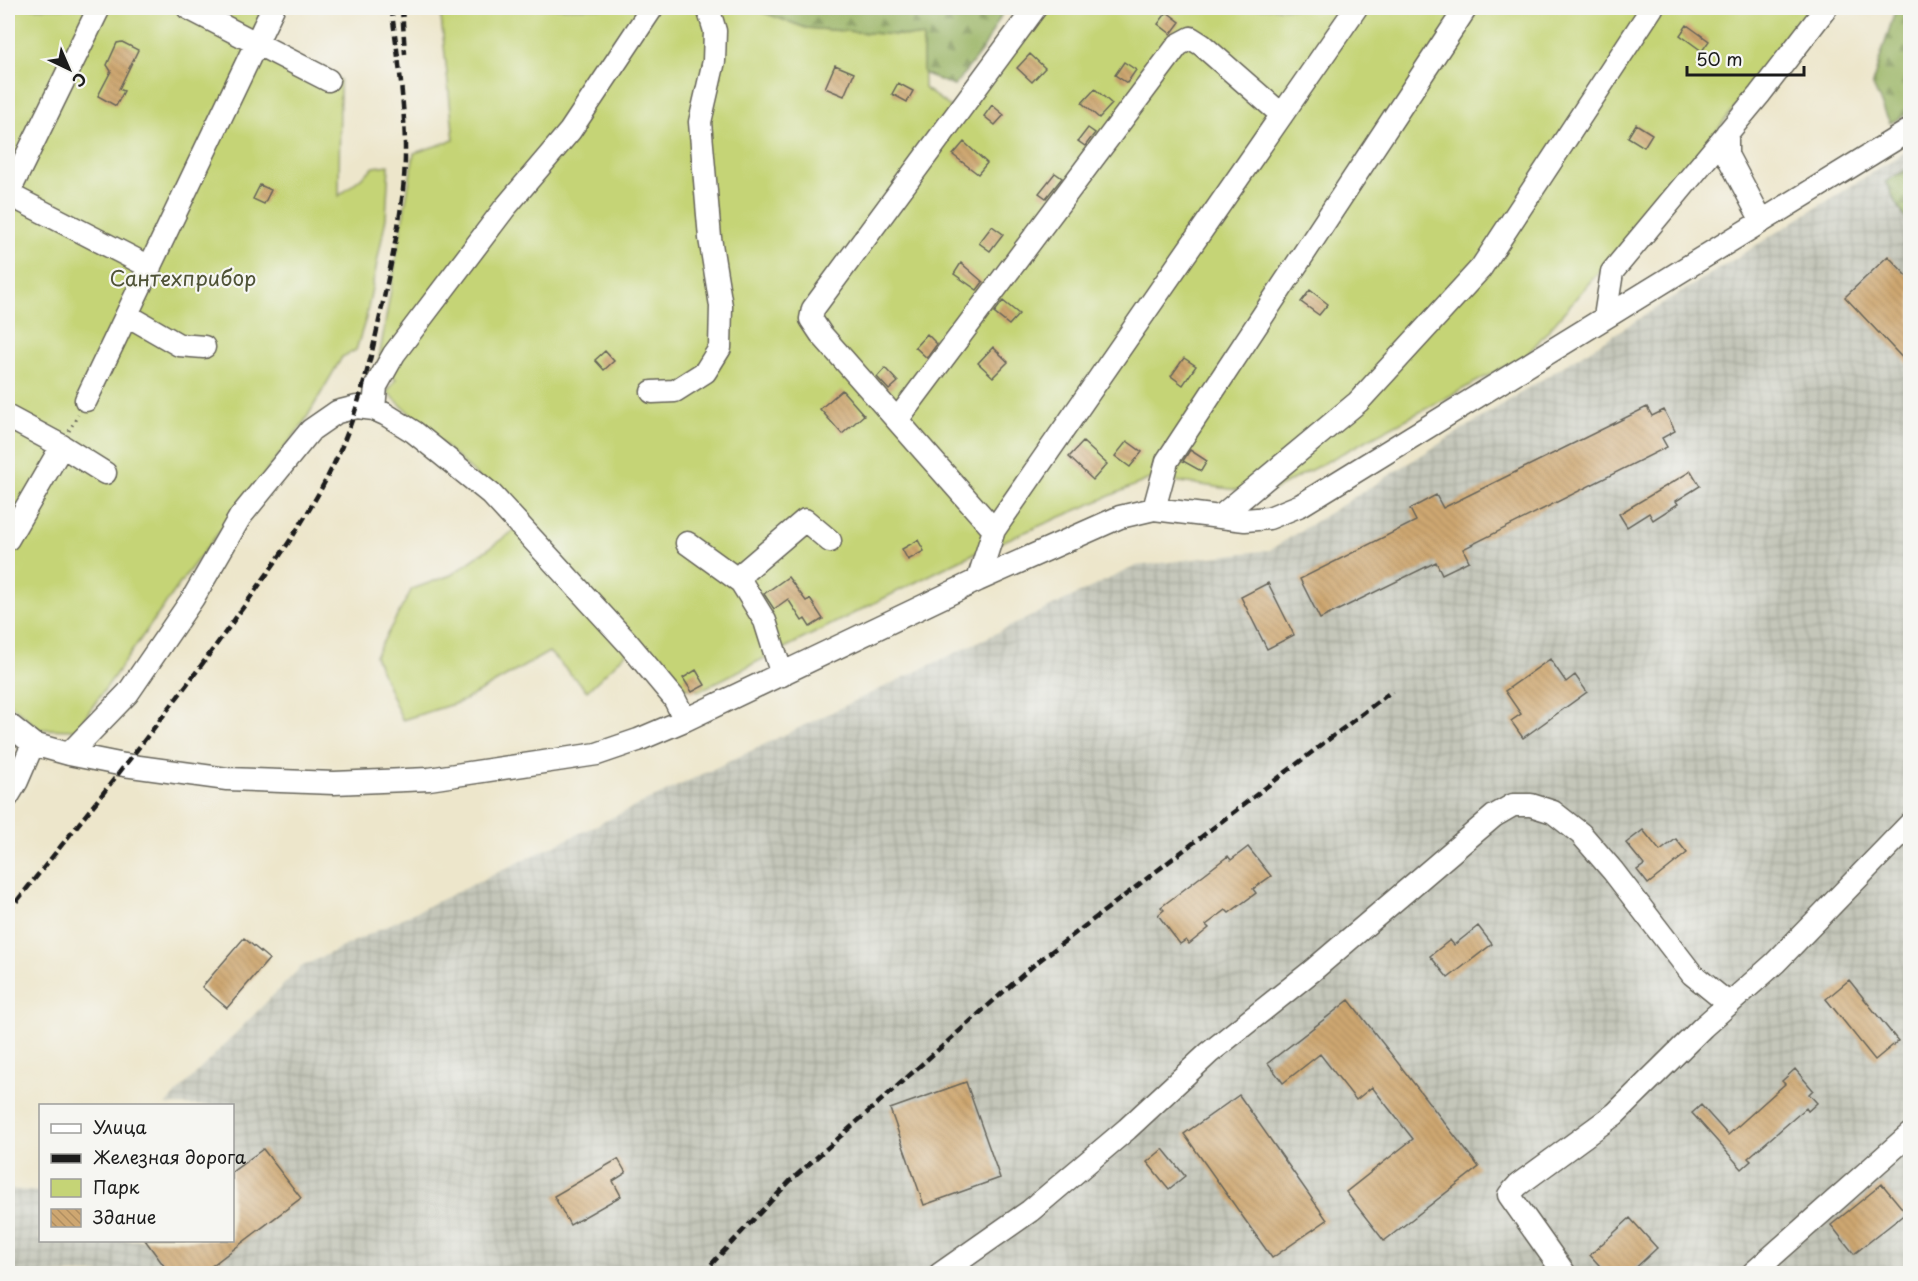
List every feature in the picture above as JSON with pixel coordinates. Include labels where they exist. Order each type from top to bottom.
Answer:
[{"type":"street","points":[[99,8],[8,194],[150,267]]},
{"type":"street","points":[[189,8],[328,80]]},
{"type":"street","points":[[86,400],[273,8]]},
{"type":"street","points":[[374,409],[376,386],[394,354],[504,209],[570,131],[652,8]]},
{"type":"street","points":[[652,392],[675,391],[705,372],[720,348],[721,306],[710,238],[700,122],[714,61],[715,31],[708,8]]},
{"type":"street","points":[[994,530],[821,334],[811,319],[813,309],[1035,8]]},
{"type":"street","points":[[978,580],[994,530],[1356,8]]},
{"type":"street","points":[[1154,508],[1167,462],[1466,8]]},
{"type":"street","points":[[1221,516],[1358,402],[1468,284],[1488,258],[1652,8]]},
{"type":"street","points":[[1605,317],[1612,272],[1727,133],[1826,8]]},
{"type":"street","points":[[897,420],[1178,45],[1191,38],[1202,45],[1282,115]]},
{"type":"street","points":[[8,724],[33,744],[69,754],[124,765],[227,780],[334,783],[429,779],[597,754],[686,720],[978,580],[1120,517],[1154,508],[1245,520],[1269,518],[1301,505],[1911,130]]},
{"type":"street","points":[[1727,133],[1727,154],[1762,221]]},
{"type":"street","points":[[127,315],[179,345],[204,347]]},
{"type":"street","points":[[69,754],[128,693],[193,598],[240,517],[311,430],[337,412],[357,407],[374,409],[414,432],[491,494],[628,643],[674,698],[686,720]]},
{"type":"street","points":[[8,417],[62,446],[105,473]]},
{"type":"street","points":[[8,539],[62,446]]},
{"type":"street","points":[[741,582],[744,572],[805,520],[830,541]]},
{"type":"street","points":[[687,543],[741,582],[765,621],[782,675]]},
{"type":"street","points":[[8,796],[33,744]]},
{"type":"street","points":[[939,1274],[1030,1211],[1127,1129],[1209,1053],[1312,971],[1494,816],[1514,805],[1531,805],[1553,812],[1581,834],[1613,871],[1692,974],[1729,1004]]},
{"type":"street","points":[[1565,1274],[1509,1195],[1518,1185],[1615,1114],[1775,963],[1911,824]]},
{"type":"street","points":[[1752,1274],[1911,1134]]},
{"type":"path","points":[[62,446],[86,400]]},
{"type":"shaded area","points":[[1910,149],[1910,1273],[8,1274],[8,1189],[39,1192],[39,1242],[234,1242],[234,1104],[166,1104],[301,967],[1136,566],[1270,550]]},
{"type":"green space","name":"Сантехприбор","points":[[8,8],[281,8],[265,42],[340,80],[339,196],[374,167],[389,165],[386,218],[366,318],[356,350],[342,357],[303,424],[186,575],[76,730],[39,729],[8,702]]},
{"type":"green space","points":[[440,8],[751,8],[806,28],[923,37],[924,88],[952,108],[1026,8],[1814,8],[1675,183],[1527,355],[1266,494],[1152,478],[964,558],[699,691],[679,686],[637,643],[587,691],[549,652],[463,701],[402,720],[375,656],[412,589],[451,575],[526,522],[387,392],[396,379],[378,365],[414,153],[454,140]]},
{"type":"green space","points":[[751,8],[1005,8],[983,49],[954,86],[923,73],[923,37],[806,28]]},
{"type":"green space","points":[[1896,8],[1910,8],[1910,113],[1890,123],[1872,84]]},
{"type":"green space","points":[[1910,167],[1910,227],[1885,182]]},
{"type":"building","points":[[1167,12],[1180,22],[1171,34],[1158,24]]},
{"type":"building","points":[[1687,25],[1709,41],[1702,51],[1680,35]]},
{"type":"building","points":[[122,42],[138,50],[119,89],[124,91],[116,106],[98,96],[111,71],[107,65],[117,43]]},
{"type":"building","points":[[1030,54],[1045,68],[1032,82],[1017,68]]},
{"type":"building","points":[[1124,62],[1136,70],[1127,83],[1115,75]]},
{"type":"building","points":[[835,65],[854,73],[844,96],[825,88]]},
{"type":"building","points":[[898,83],[913,91],[907,102],[892,94]]},
{"type":"building","points":[[1095,89],[1112,104],[1099,118],[1082,103]]},
{"type":"building","points":[[992,105],[1004,115],[995,125],[984,116]]},
{"type":"building","points":[[1636,124],[1652,134],[1644,147],[1628,137]]},
{"type":"building","points":[[1088,128],[1095,133],[1085,146],[1078,141]]},
{"type":"building","points":[[964,142],[987,163],[978,174],[953,155]]},
{"type":"building","points":[[1055,173],[1062,178],[1046,198],[1039,193]]},
{"type":"building","points":[[260,185],[271,190],[264,204],[253,199]]},
{"type":"building","points":[[992,226],[1003,234],[990,251],[979,243]]},
{"type":"building","points":[[1888,256],[1911,280],[1911,367],[1845,297]]},
{"type":"building","points":[[961,263],[983,282],[977,290],[954,274]]},
{"type":"building","points":[[1310,290],[1328,304],[1319,315],[1301,302]]},
{"type":"building","points":[[1003,301],[1019,314],[1009,325],[994,313]]},
{"type":"building","points":[[927,334],[937,344],[927,358],[915,347]]},
{"type":"building","points":[[993,347],[1008,362],[993,377],[978,363]]},
{"type":"building","points":[[605,351],[614,361],[604,370],[595,360]]},
{"type":"building","points":[[1184,358],[1196,366],[1183,385],[1171,376]]},
{"type":"building","points":[[885,368],[898,382],[889,390],[877,377]]},
{"type":"building","points":[[842,390],[864,415],[842,434],[820,409]]},
{"type":"building","points":[[1647,407],[1652,416],[1664,410],[1675,431],[1662,438],[1667,447],[1463,549],[1469,561],[1442,574],[1436,562],[1320,619],[1300,579],[1416,521],[1410,509],[1436,495],[1443,508]]},
{"type":"building","points":[[1127,441],[1142,452],[1130,467],[1115,456]]},
{"type":"building","points":[[1083,442],[1107,464],[1093,480],[1069,457]]},
{"type":"building","points":[[1190,450],[1207,461],[1201,471],[1183,461]]},
{"type":"building","points":[[1691,471],[1700,486],[1676,501],[1678,504],[1653,520],[1649,513],[1627,527],[1619,514]]},
{"type":"building","points":[[918,540],[924,551],[908,560],[902,549]]},
{"type":"building","points":[[788,577],[806,601],[810,599],[823,619],[810,627],[805,619],[802,621],[788,599],[774,609],[764,594]]},
{"type":"building","points":[[1268,583],[1294,635],[1267,649],[1241,597]]},
{"type":"building","points":[[1550,659],[1566,682],[1575,675],[1587,692],[1523,738],[1511,721],[1521,714],[1505,691]]},
{"type":"building","points":[[696,670],[705,685],[692,692],[683,678]]},
{"type":"building","points":[[1643,830],[1660,851],[1676,839],[1687,853],[1648,884],[1637,870],[1644,865],[1626,843]]},
{"type":"building","points":[[1248,847],[1271,876],[1253,889],[1256,893],[1229,913],[1226,910],[1206,925],[1209,928],[1189,944],[1186,940],[1180,944],[1158,915],[1164,910],[1161,907],[1228,856],[1231,860]]},
{"type":"building","points":[[1478,926],[1492,944],[1448,978],[1430,956],[1450,940],[1454,945]]},
{"type":"building","points":[[244,938],[269,959],[227,1008],[202,987]]},
{"type":"building","points":[[1849,980],[1898,1041],[1875,1060],[1826,999]]},
{"type":"building","points":[[1349,1000],[1479,1167],[1384,1241],[1346,1192],[1413,1139],[1372,1087],[1356,1100],[1320,1054],[1283,1083],[1268,1063]]},
{"type":"building","points":[[1795,1069],[1813,1090],[1809,1094],[1817,1103],[1808,1111],[1806,1108],[1748,1158],[1751,1161],[1742,1169],[1692,1113],[1701,1105],[1728,1135],[1785,1084],[1782,1081]]},
{"type":"building","points":[[966,1082],[1000,1178],[924,1205],[890,1109]]},
{"type":"building","points":[[1239,1095],[1327,1220],[1272,1258],[1184,1134]]},
{"type":"building","points":[[263,1149],[301,1198],[201,1274],[170,1274],[146,1242],[234,1242],[234,1171]]},
{"type":"building","points":[[1163,1149],[1185,1176],[1169,1189],[1147,1162]]},
{"type":"building","points":[[618,1159],[626,1173],[613,1181],[621,1196],[570,1225],[554,1196]]},
{"type":"building","points":[[1882,1184],[1906,1213],[1854,1254],[1831,1225]]},
{"type":"building","points":[[1630,1218],[1657,1248],[1629,1274],[1607,1274],[1590,1255]]},
{"type":"railway","points":[[8,912],[96,802],[252,596],[308,512],[342,446],[356,408],[372,351],[402,201],[405,163],[404,128],[391,8]]},
{"type":"railway","points":[[402,8],[405,54]]},
{"type":"railway","points":[[702,1274],[790,1181],[1035,964],[1392,691]]}]
